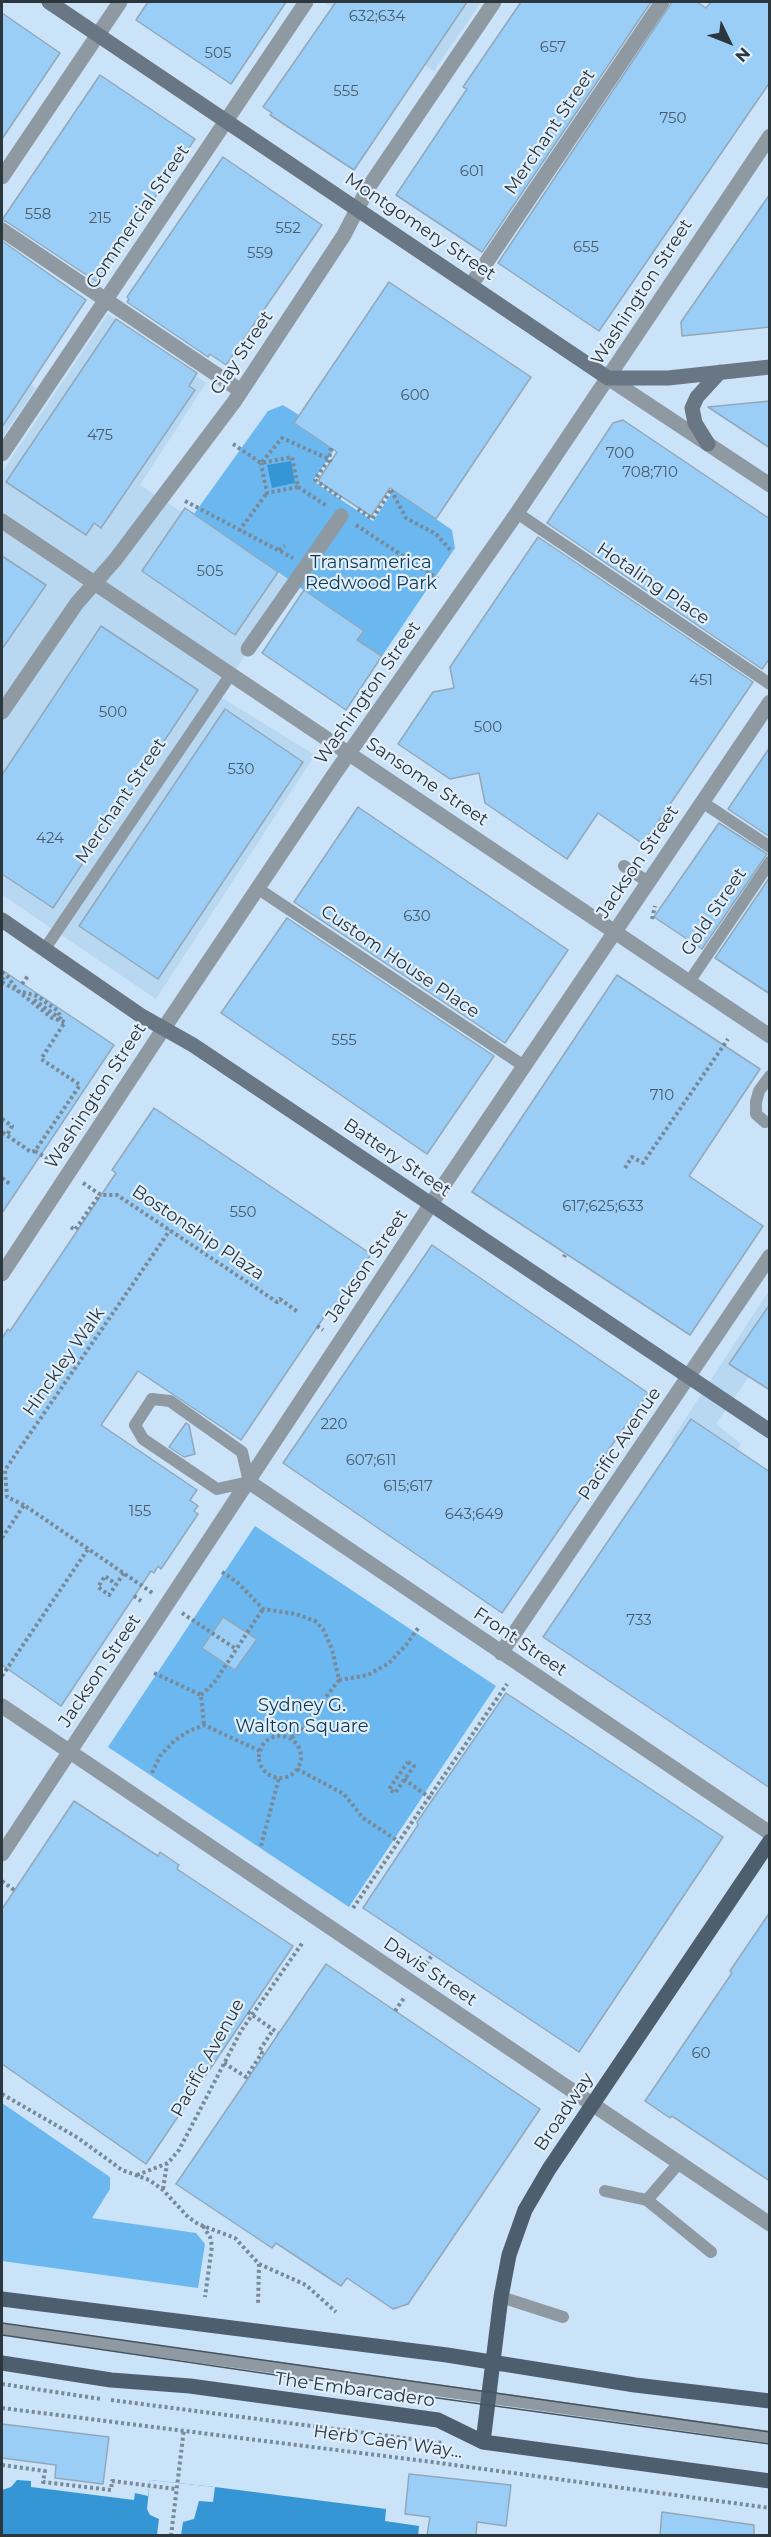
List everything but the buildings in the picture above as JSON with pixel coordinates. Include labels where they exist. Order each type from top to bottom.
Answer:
[{"type":"main road","name":"Montgomery Street","points":[[49,2],[608,378]]},
{"type":"main road","points":[[608,378],[668,378],[770,367]]},
{"type":"main road","points":[[708,444],[695,423],[692,408],[698,397],[720,372]]},
{"type":"main road","name":"Battery Street","points":[[2,920],[140,1015],[193,1045],[770,1431]]},
{"type":"main road","name":"Broadway","points":[[483,2442],[501,2297],[509,2255],[525,2210],[592,2104],[770,1841]]},
{"type":"main road","points":[[2,2299],[493,2362],[635,2385],[770,2401]]},
{"type":"main road","name":"The Embarcadero","points":[[2,2363],[111,2380],[190,2386],[438,2420],[483,2442],[770,2481]]},
{"type":"street","points":[[2,177],[120,2]]},
{"type":"street","name":"Commercial Street","points":[[2,454],[306,2]]},
{"type":"street","name":"Clay Street","points":[[2,712],[77,603],[115,560],[241,391],[322,268],[368,188],[494,2]]},
{"type":"street","name":"Merchant Street","points":[[471,285],[662,2]]},
{"type":"street","name":"Washington Street","points":[[2,1274],[257,888],[517,513],[770,136]]},
{"type":"street","points":[[2,230],[241,391]]},
{"type":"street","name":"Montgomery Street","points":[[608,378],[770,485]]},
{"type":"street","points":[[248,649],[347,511]]},
{"type":"street","name":"Sansome Street","points":[[2,521],[770,1036]]},
{"type":"street","name":"Jackson Street","points":[[2,1854],[431,1204],[770,702]]},
{"type":"street","name":"Pacific Avenue","points":[[501,1653],[770,1256]]},
{"type":"street","name":"Front Street","points":[[249,1482],[770,1833]]},
{"type":"street","name":"Davis Street","points":[[2,1706],[770,2224]]},
{"type":"lane","name":"Hotaling Place","points":[[517,513],[770,684]]},
{"type":"lane","name":"Merchant Street","points":[[44,950],[231,674]]},
{"type":"lane","points":[[702,802],[770,847]]},
{"type":"lane","name":"Gold Street","points":[[689,982],[770,862]]},
{"type":"lane","points":[[624,866],[648,882]]},
{"type":"lane","name":"Custom House Place","points":[[257,888],[524,1066]]},
{"type":"lane","points":[[765,1122],[756,1114],[756,1102],[759,1091],[770,1076]]},
{"type":"lane","points":[[152,1399],[170,1401],[242,1452],[249,1482],[217,1489],[144,1439],[135,1425],[152,1399]]},
{"type":"lane","points":[[647,2200],[679,2163]]},
{"type":"lane","points":[[605,2191],[647,2200],[711,2252]]},
{"type":"lane","points":[[501,2297],[562,2317]]},
{"type":"lane","name":"The Embarcadero","points":[[2,2329],[770,2437]]},
{"type":"path","points":[[261,463],[282,438],[330,461]]},
{"type":"path","points":[[233,444],[261,463],[267,493]]},
{"type":"path","points":[[331,448],[330,461],[315,480],[344,500]]},
{"type":"path","points":[[261,463],[292,457],[298,487]]},
{"type":"path","points":[[238,531],[267,493],[298,487],[347,511],[372,519],[390,490],[406,518],[436,534],[452,552]]},
{"type":"path","points":[[185,501],[306,566]]},
{"type":"path","points":[[347,511],[438,579]]},
{"type":"path","points":[[279,550],[285,546]]},
{"type":"path","points":[[2,972],[18,991],[37,996],[58,1011],[65,1022],[41,1059],[80,1085],[35,1150],[31,1152],[2,1132]]},
{"type":"path","points":[[22,984],[28,976]]},
{"type":"path","points":[[2,980],[52,1018],[62,1019]]},
{"type":"path","points":[[34,1000],[62,1019]]},
{"type":"path","points":[[625,1168],[632,1157],[643,1163],[728,1039]]},
{"type":"path","points":[[2,1119],[12,1126],[6,1135]]},
{"type":"path","points":[[35,1150],[41,1154]]},
{"type":"path","points":[[2,1178],[10,1184]]},
{"type":"path","name":"Bostonship Plaza","points":[[71,1227],[75,1230],[100,1195],[117,1195],[277,1302],[280,1299],[298,1312]]},
{"type":"path","name":"Hinckley Walk","points":[[24,1505],[7,1497],[5,1470],[170,1230]]},
{"type":"path","points":[[317,1326],[323,1330]]},
{"type":"path","points":[[2,1538],[24,1505],[142,1586]]},
{"type":"path","points":[[2,1676],[88,1549]]},
{"type":"path","points":[[222,1572],[237,1582],[262,1609],[296,1614],[315,1621],[323,1629],[332,1649],[339,1680]]},
{"type":"path","points":[[113,1582],[105,1576],[98,1587],[109,1595],[124,1574]]},
{"type":"path","points":[[134,1596],[141,1600]]},
{"type":"path","points":[[201,1695],[214,1683],[262,1609]]},
{"type":"path","points":[[196,1622],[236,1649]]},
{"type":"path","points":[[289,1739],[298,1733],[339,1680],[380,1669],[406,1646],[419,1627]]},
{"type":"path","points":[[154,1673],[201,1695]]},
{"type":"path","points":[[353,1908],[398,1841],[431,1798],[507,1684]]},
{"type":"path","points":[[201,1695],[204,1725]]},
{"type":"path","points":[[152,1773],[160,1756],[174,1741],[204,1725],[260,1751]]},
{"type":"path","points":[[272,1738],[289,1739],[299,1749],[301,1755],[297,1769],[287,1777],[279,1778],[264,1770],[259,1758],[260,1751],[272,1738]]},
{"type":"path","points":[[297,1769],[344,1794],[363,1818],[398,1841]]},
{"type":"path","points":[[401,1777],[431,1798]]},
{"type":"path","points":[[261,1846],[279,1778]]},
{"type":"path","points":[[415,1787],[431,1798]]},
{"type":"path","points":[[2,1881],[14,1890]]},
{"type":"path","name":"Pacific Avenue","points":[[163,2190],[168,2163],[189,2133],[241,2031],[303,1942]]},
{"type":"path","points":[[248,2012],[278,2033]]},
{"type":"path","points":[[224,2063],[246,2077],[262,2053],[259,2051],[273,2030]]},
{"type":"path","points":[[2,2094],[78,2138],[122,2170],[149,2180],[163,2190],[188,2217],[203,2226],[235,2238],[259,2264],[258,2305]]},
{"type":"path","points":[[136,2175],[168,2163]]},
{"type":"path","points":[[203,2226],[210,2237],[212,2246],[205,2297]]},
{"type":"path","points":[[259,2264],[306,2284],[336,2312]]},
{"type":"path","points":[[2,2384],[435,2442]]},
{"type":"path","name":"Herb Caen Way...","points":[[2,2408],[184,2429],[770,2508]]},
{"type":"path","points":[[171,2535],[184,2429]]},
{"type":"path","points":[[2,2465],[45,2471],[43,2482],[111,2490],[112,2481],[176,2489]]},
{"type":"shaded area","points":[[323,2],[481,2],[434,71]]},
{"type":"shaded area","points":[[108,314],[206,383],[140,485],[291,582],[219,696],[315,755],[156,999],[2,895],[2,472]]},
{"type":"shaded area","points":[[2,367],[36,388],[2,438]]},
{"type":"shaded area","points":[[291,461],[295,483],[272,488],[267,465]]},
{"type":"shaded area","points":[[769,1291],[769,1348],[716,1424],[741,1444],[719,1475],[670,1442]]},
{"type":"shaded area","points":[[17,2480],[31,2481],[31,2487],[134,2500],[135,2493],[148,2496],[150,2480],[386,2509],[385,2521],[419,2526],[418,2536],[2,2536],[2,2490],[11,2487]]},
{"type":"green space","name":"Transamerica Redwood Park","points":[[283,405],[299,415],[294,423],[334,450],[313,481],[373,521],[394,490],[452,530],[455,548],[382,656],[357,640],[363,631],[194,514],[268,411]]},
{"type":"green space","name":"Sydney G. Walton Square","points":[[255,1526],[496,1686],[349,1907],[108,1747]]},
{"type":"green space","points":[[2,2103],[110,2177],[110,2189],[92,2218],[196,2233],[205,2244],[198,2288],[2,2261]]},
{"type":"pier","points":[[150,2480],[215,2487],[213,2502],[199,2501],[194,2519],[183,2522],[181,2535],[157,2535],[159,2519],[150,2515],[147,2509]]},
{"type":"tram line","points":[[2,2323],[770,2432]]},
{"type":"tram line","points":[[2,2335],[770,2444]]}]
